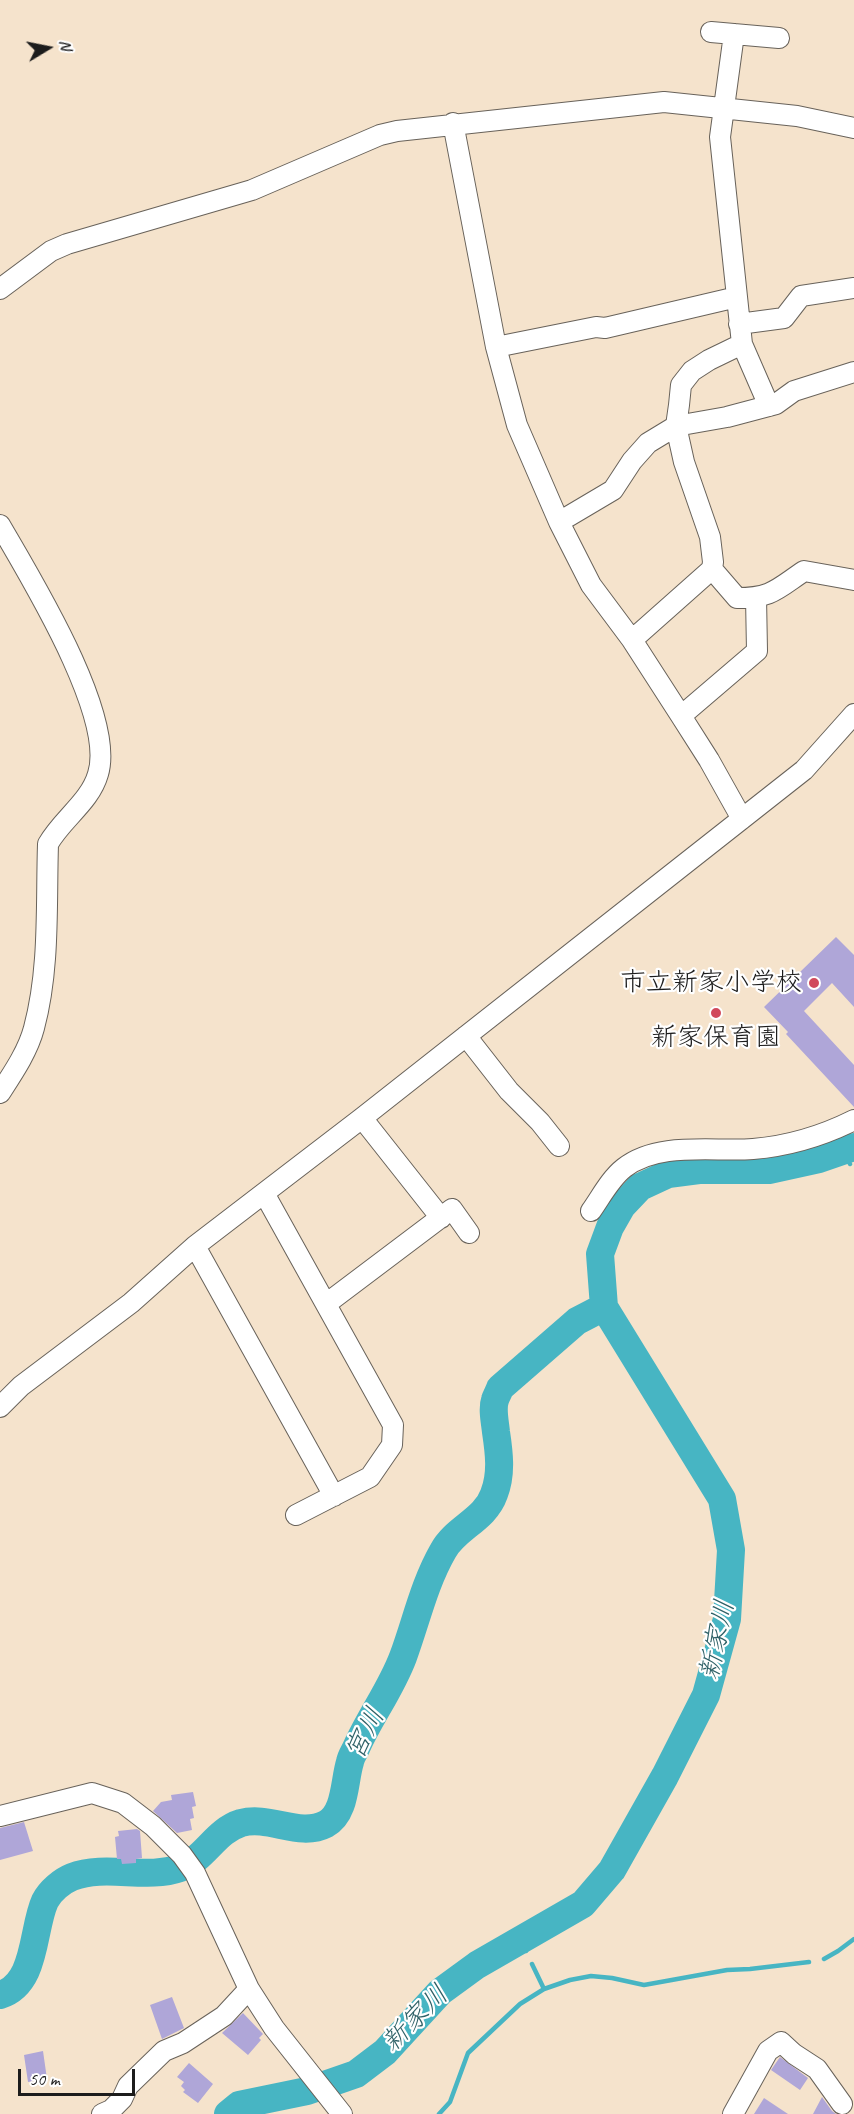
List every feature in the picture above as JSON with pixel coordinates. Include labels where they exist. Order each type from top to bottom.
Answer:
[{"type":"street","points":[[711,33],[779,38]]},
{"type":"street","points":[[734,34],[720,137],[742,344],[769,406]]},
{"type":"street","points":[[0,289],[51,251],[67,244],[252,190],[380,135],[397,131],[453,123],[664,102],[796,116],[854,128]]},
{"type":"street","points":[[453,123],[496,347],[517,426],[559,522],[591,585],[632,640],[709,760],[742,819]]},
{"type":"street","points":[[739,324],[784,318],[801,296],[854,288]]},
{"type":"street","points":[[496,347],[596,327],[604,328],[737,297]]},
{"type":"street","points":[[632,640],[711,569],[713,562],[710,537],[684,462],[676,426],[681,385],[692,372],[709,360],[742,344]]},
{"type":"street","points":[[559,522],[613,490],[632,460],[648,443],[676,426],[727,417],[776,404],[794,391],[854,372]]},
{"type":"street","points":[[0,525],[46,605],[70,653],[97,726],[102,754],[98,774],[90,791],[54,833],[48,844],[44,981],[34,1030],[14,1072],[0,1093]]},
{"type":"street","points":[[711,569],[737,598],[774,593],[804,571],[854,580]]},
{"type":"street","points":[[681,716],[757,651],[756,597]]},
{"type":"street","points":[[0,1407],[21,1386],[131,1303],[195,1246],[362,1118],[804,770],[854,714]]},
{"type":"street","points":[[466,1036],[509,1091],[540,1122],[559,1146]]},
{"type":"street","points":[[362,1118],[441,1218]]},
{"type":"street","points":[[591,1211],[624,1167],[645,1157],[679,1149],[751,1149],[779,1146],[852,1127]]},
{"type":"street","points":[[264,1193],[393,1425],[392,1445],[370,1477],[296,1515]]},
{"type":"street","points":[[326,1304],[452,1209],[470,1233]]},
{"type":"street","points":[[195,1246],[334,1496]]},
{"type":"street","points":[[0,1816],[92,1793],[123,1803],[153,1826],[182,1855],[195,1873],[249,1989],[274,2028],[342,2114]]},
{"type":"street","points":[[102,2114],[111,2110],[122,2099],[128,2086],[164,2051],[183,2043],[224,2016],[249,1989]]},
{"type":"street","points":[[732,2114],[768,2051],[781,2042],[794,2054],[817,2069],[839,2109],[854,2087]]},
{"type":"building","points":[[836,937],[854,955],[854,1007],[832,983],[804,1011],[854,1065],[854,1107],[764,1007]]},
{"type":"building","points":[[193,1792],[196,1806],[192,1807],[194,1818],[190,1819],[192,1830],[177,1833],[153,1811],[161,1802],[172,1800],[171,1795]]},
{"type":"building","points":[[24,1822],[33,1851],[0,1860],[0,1828]]},
{"type":"building","points":[[137,1829],[140,1831],[142,1858],[136,1859],[136,1863],[122,1864],[121,1859],[117,1859],[115,1837],[119,1836],[118,1831]]},
{"type":"building","points":[[172,1997],[184,2028],[162,2039],[150,2005]]},
{"type":"building","points":[[243,2013],[263,2034],[259,2038],[261,2040],[248,2055],[222,2033]]},
{"type":"building","points":[[43,2051],[47,2079],[28,2082],[24,2055]]},
{"type":"building","points":[[780,2057],[808,2078],[800,2090],[771,2070]]},
{"type":"building","points":[[189,2063],[213,2084],[198,2103],[183,2092],[185,2090],[181,2086],[184,2082],[177,2077]]},
{"type":"building","points":[[822,2097],[832,2111],[836,2114],[813,2114]]},
{"type":"building","points":[[764,2098],[788,2114],[754,2114]]},
{"type":"waterway","name":"新家川","points":[[228,2114],[239,2105],[307,2091],[356,2074],[385,2052],[440,1992],[477,1965],[583,1904],[612,1870],[665,1776],[706,1695],[727,1619],[731,1550],[722,1499],[604,1307],[600,1254],[610,1227],[622,1206],[640,1187],[668,1174],[699,1170],[769,1170],[819,1159],[854,1147]]},
{"type":"waterway","points":[[843,1151],[850,1164]]},
{"type":"waterway","name":"宮川","points":[[0,1995],[12,1989],[21,1980],[32,1954],[45,1901],[53,1890],[68,1879],[85,1873],[154,1873],[180,1868],[189,1864],[224,1832],[241,1823],[263,1822],[305,1829],[316,1828],[333,1819],[341,1805],[351,1758],[398,1669],[436,1564],[448,1543],[484,1511],[494,1494],[499,1463],[494,1407],[500,1388],[577,1321],[604,1307]]},
{"type":"waterway","points":[[824,1959],[854,1939]]},
{"type":"waterway","points":[[520,1940],[526,1951]]},
{"type":"waterway","points":[[439,2114],[450,2102],[468,2053],[520,2004],[544,1989],[591,1976],[644,1985],[727,1970],[809,1962]]},
{"type":"waterway","points":[[532,1964],[544,1989]]},
{"type":"place","name":"市立新家小学校","points":[[814,983]]},
{"type":"place","name":"新家保育園","points":[[716,1013]]}]
